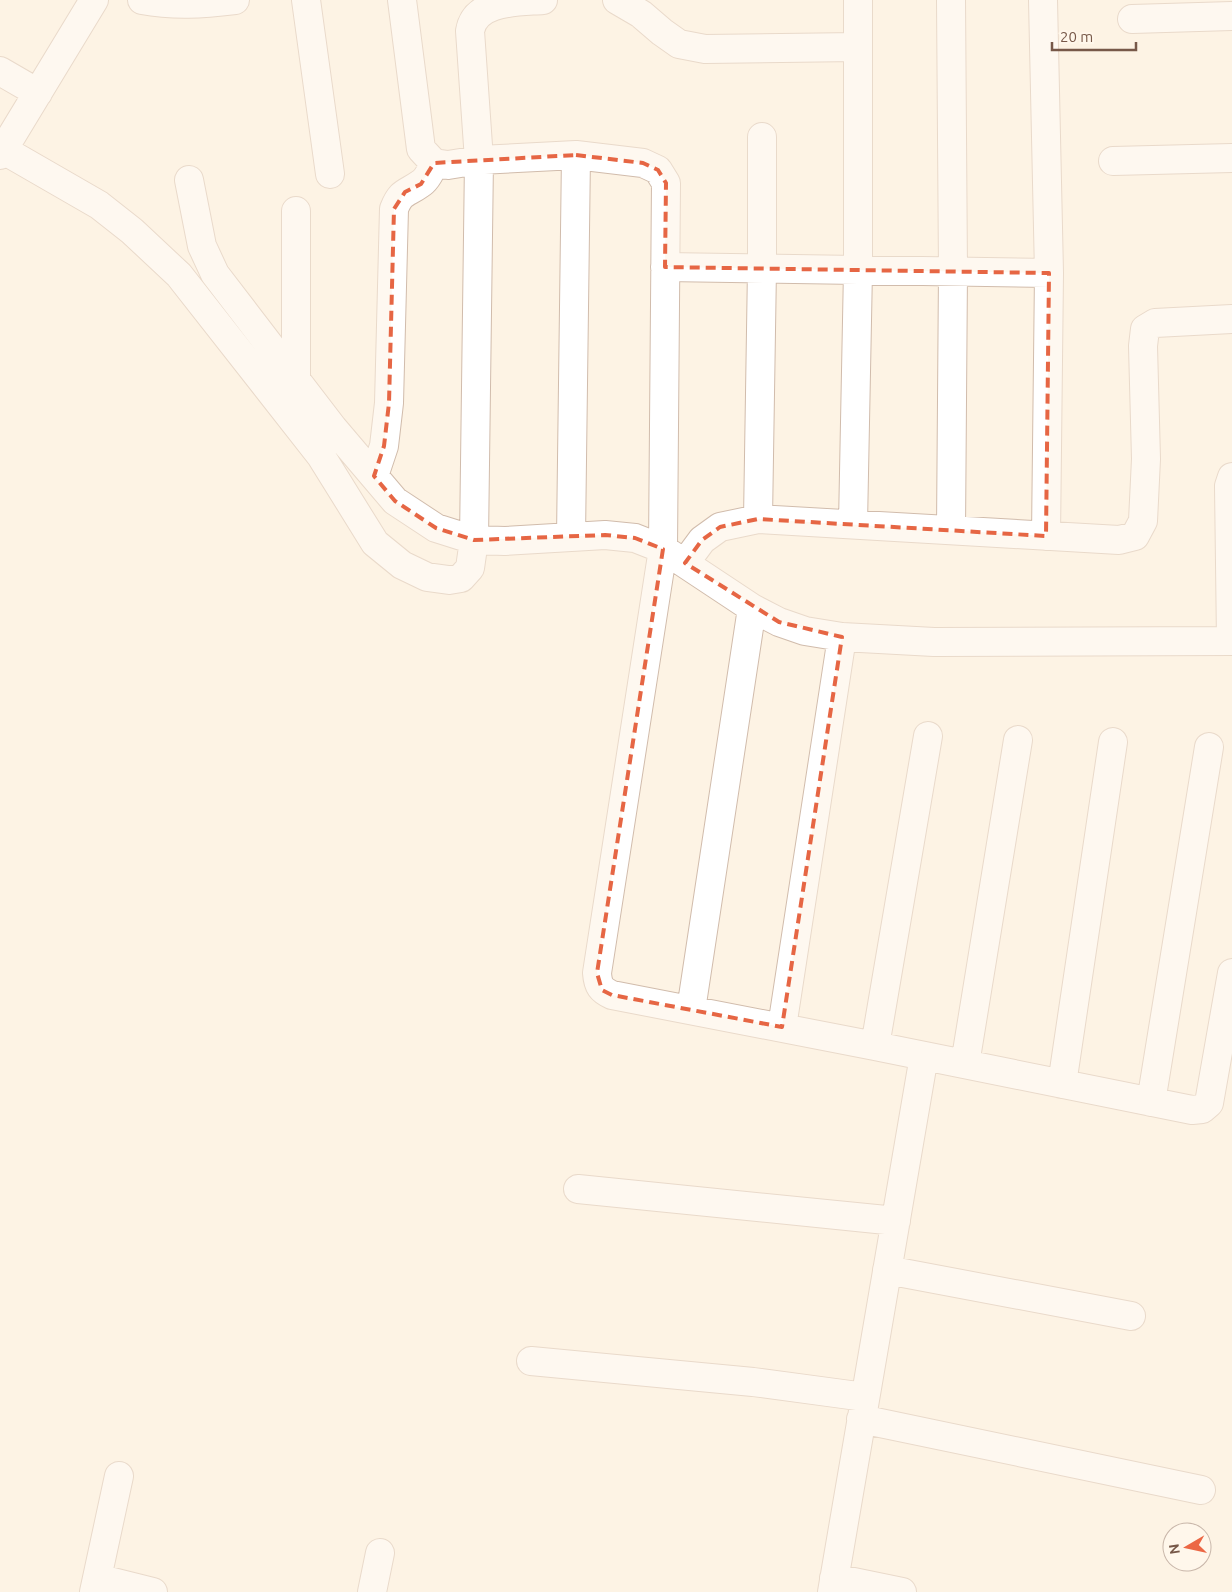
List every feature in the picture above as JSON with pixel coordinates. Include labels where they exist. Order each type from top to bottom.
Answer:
[{"type":"street","points":[[94,0],[1,151],[99,205],[132,231],[179,275],[321,456],[374,543],[402,565],[427,578],[450,580],[461,578],[470,568],[474,540],[479,160],[470,31],[472,21],[479,14],[500,2],[543,0]]},
{"type":"street","points":[[142,0],[168,5],[203,4],[234,0]]},
{"type":"street","points":[[306,0],[330,174]]},
{"type":"street","points":[[402,0],[421,149],[434,163],[448,165],[479,160],[576,155],[643,164],[658,170],[666,183],[665,267],[674,556],[597,973],[598,983],[602,990],[612,995],[782,1027],[1192,1110],[1202,1109],[1208,1103],[1232,973]]},
{"type":"street","points":[[617,0],[641,14],[679,44],[705,49],[857,48]]},
{"type":"street","points":[[853,524],[858,270],[858,0]]},
{"type":"street","points":[[950,530],[952,271],[951,0]]},
{"type":"street","points":[[1043,0],[1050,273],[1046,536]]},
{"type":"street","points":[[1132,19],[1232,16]]},
{"type":"street","points":[[0,71],[38,93]]},
{"type":"street","points":[[758,519],[762,136]]},
{"type":"street","points":[[571,537],[576,155]]},
{"type":"street","points":[[1113,161],[1232,158]]},
{"type":"street","points":[[374,476],[384,446],[389,403],[394,210],[398,199],[405,192],[421,184],[430,174],[434,163]]},
{"type":"street","points":[[189,180],[202,246],[216,274],[333,428],[394,501],[436,528],[474,540],[505,541],[604,535],[635,538],[674,556],[752,608],[779,622],[805,631],[842,637],[934,642],[1232,641],[1230,486],[1232,477]]},
{"type":"street","points":[[296,211],[296,380]]},
{"type":"street","points":[[665,267],[1050,273]]},
{"type":"street","points":[[674,556],[720,527],[758,519],[1119,540],[1135,536],[1143,521],[1144,504],[1146,459],[1143,346],[1145,329],[1155,323],[1232,319]]},
{"type":"street","points":[[691,1010],[752,608]]},
{"type":"street","points":[[782,1027],[842,637]]},
{"type":"street","points":[[875,1046],[928,736]]},
{"type":"street","points":[[965,1064],[1018,740]]},
{"type":"street","points":[[1062,1084],[1113,742]]},
{"type":"street","points":[[1151,1102],[1209,748]]},
{"type":"street","points":[[902,1592],[833,1585],[924,1056]]},
{"type":"street","points":[[578,1189],[896,1221]]},
{"type":"street","points":[[887,1270],[1131,1316]]},
{"type":"street","points":[[531,1361],[753,1382],[1201,1490]]},
{"type":"street","points":[[120,1476],[95,1585],[153,1592]]},
{"type":"street","points":[[372,1592],[380,1553]]},
{"type":"highlighted area","points":[[576,155],[643,163],[658,170],[666,183],[665,267],[1049,273],[1046,536],[758,519],[720,527],[702,540],[685,563],[779,622],[842,637],[782,1027],[612,995],[602,990],[597,973],[663,549],[635,538],[605,535],[474,540],[436,528],[395,501],[374,476],[384,446],[389,403],[394,209],[405,192],[421,184],[434,163]]}]
